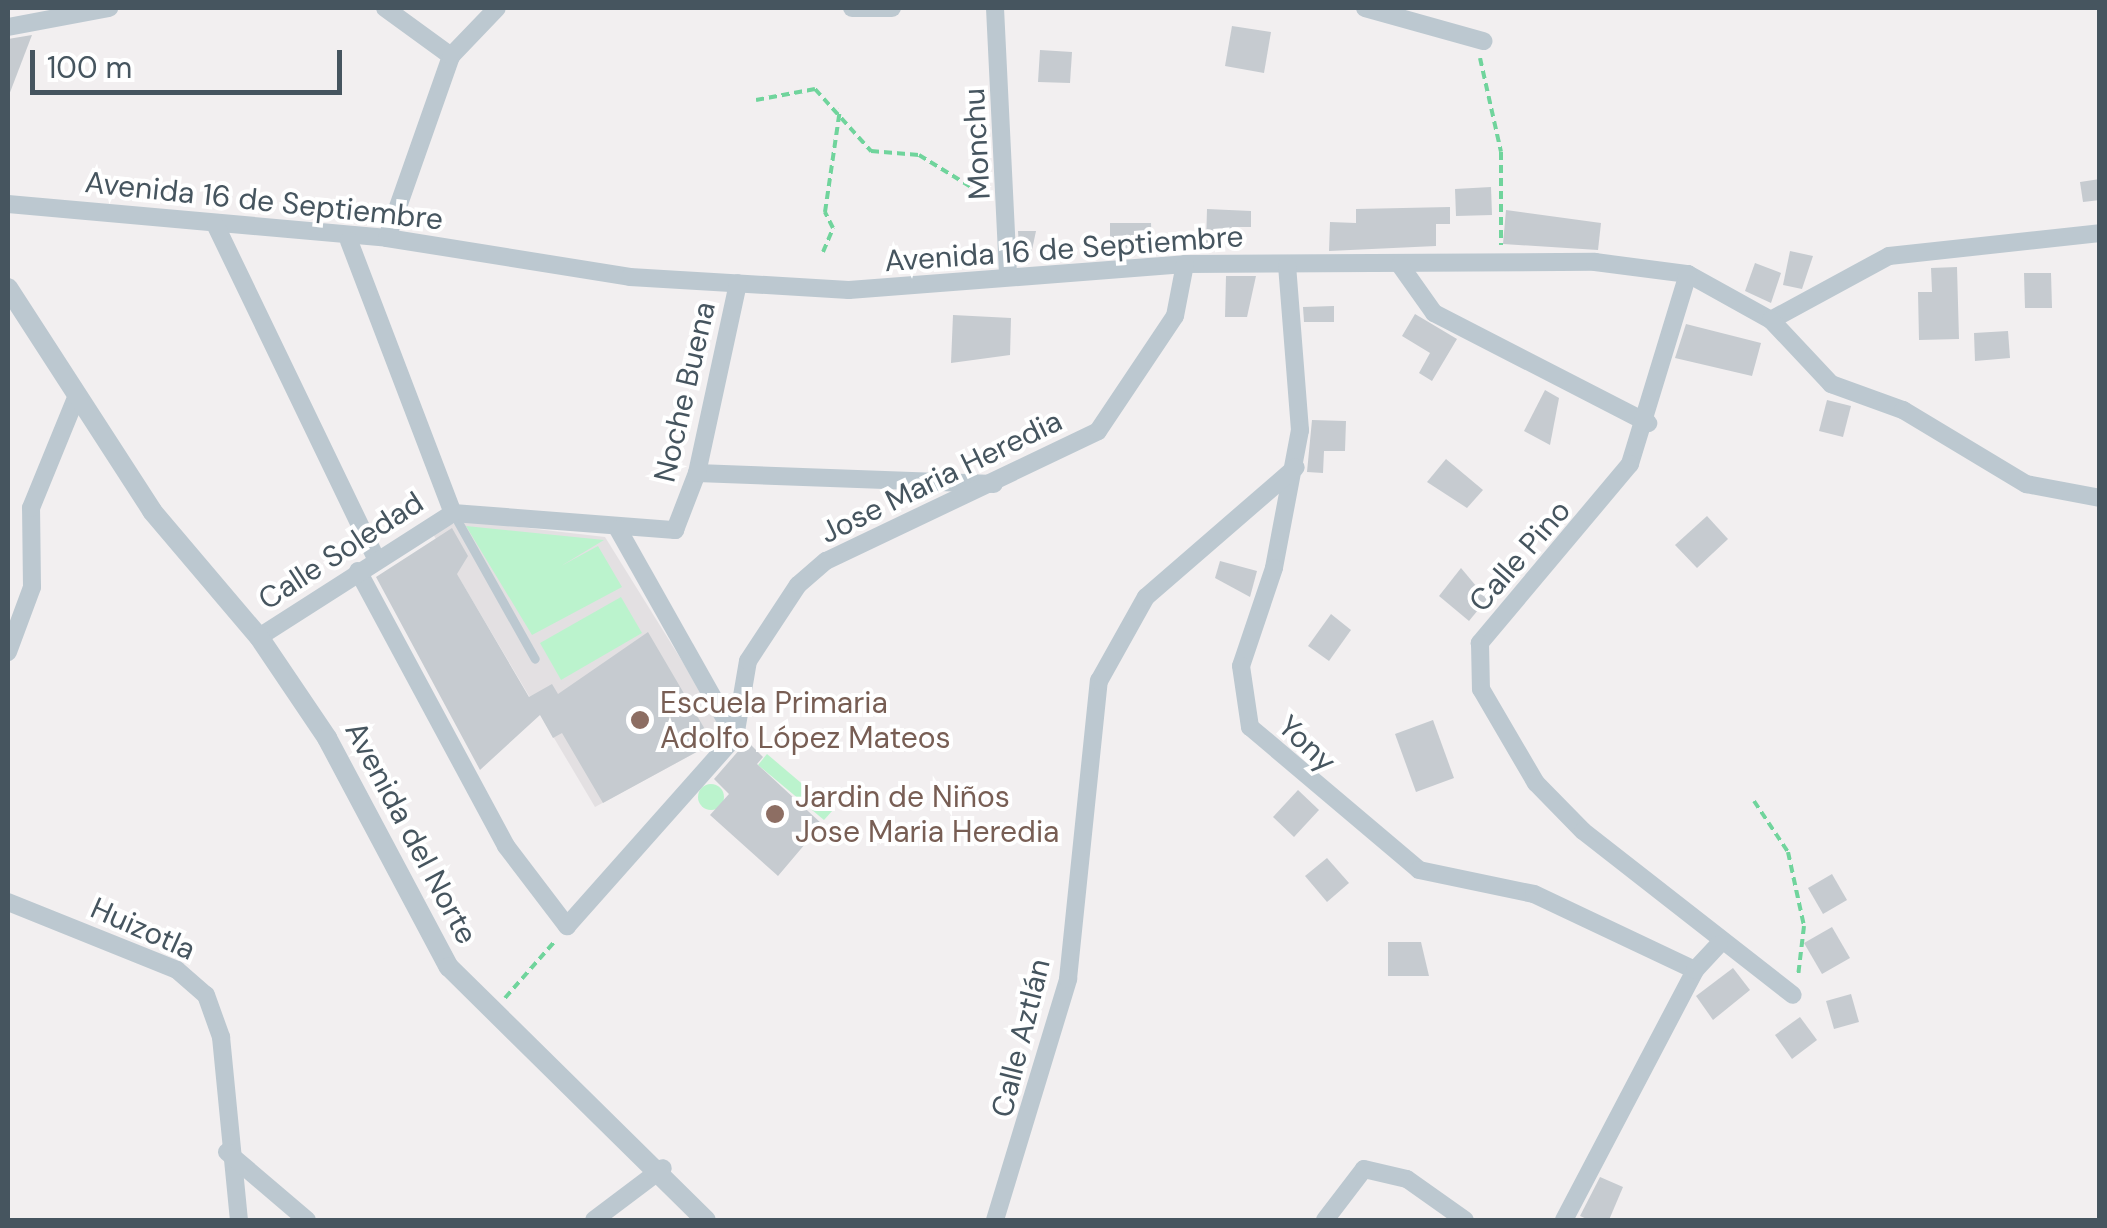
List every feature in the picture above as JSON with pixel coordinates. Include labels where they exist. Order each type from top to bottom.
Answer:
[{"type":"street","points":[[8,27],[109,8]]},
{"type":"street","points":[[385,8],[451,56]]},
{"type":"street","points":[[387,238],[451,56],[497,8]]},
{"type":"street","points":[[852,8],[892,8]]},
{"type":"street","name":"Monchu","points":[[996,8],[1008,277]]},
{"type":"street","points":[[1364,8],[1483,41]]},
{"type":"street","name":"Avenida 16 de Septiembre","points":[[8,204],[349,241],[387,238],[630,278],[849,290],[1185,264],[1400,265],[1502,260],[1688,274],[1772,320],[1830,384],[1903,410],[2026,484],[2100,498]]},
{"type":"street","points":[[216,226],[374,557]]},
{"type":"street","points":[[1772,320],[1889,256],[2100,233]]},
{"type":"street","points":[[349,241],[453,512],[618,529],[735,737],[567,926],[506,846],[358,571]]},
{"type":"street","name":"Jose Maria Heredia","points":[[735,737],[748,661],[798,586],[826,560],[1000,484],[1098,431],[1174,316],[1185,264]]},
{"type":"street","name":"Yony","points":[[1287,265],[1297,466],[1241,666],[1244,712],[1263,744],[1419,870],[1534,894],[1696,970]]},
{"type":"street","points":[[1400,265],[1434,313],[1648,423]]},
{"type":"street","name":"Calle Pino","points":[[1688,274],[1648,423],[1604,502],[1480,643],[1487,704],[1536,783],[1719,944],[1793,995]]},
{"type":"street","name":"Noche Buena","points":[[618,529],[676,530],[685,514],[698,473],[738,283]]},
{"type":"street","name":"Avenida del Norte","points":[[8,288],[152,511],[259,637],[352,778],[419,923],[491,1013],[662,1168],[706,1220]]},
{"type":"street","points":[[8,652],[32,587],[31,508],[76,398]]},
{"type":"street","name":"Calle Aztlán","points":[[995,1220],[1068,979],[1099,681],[1146,597],[1297,466]]},
{"type":"street","points":[[698,473],[1000,484]]},
{"type":"street","name":"Calle Soledad","points":[[259,637],[374,557],[453,512]]},
{"type":"street","name":"Huizotla","points":[[8,902],[196,982],[220,1038],[227,1152],[240,1220]]},
{"type":"street","points":[[1564,1220],[1696,970],[1719,944]]},
{"type":"street","points":[[227,1152],[307,1220]]},
{"type":"street","points":[[594,1220],[662,1168]]},
{"type":"street","points":[[1325,1220],[1364,1169],[1408,1179],[1465,1220]]},
{"type":"lane","points":[[453,512],[535,659]]},
{"type":"path","points":[[1483,41],[1501,152],[1502,260]]},
{"type":"path","points":[[756,100],[806,87],[840,109],[871,151],[920,155],[1008,211]]},
{"type":"path","points":[[822,252],[833,228],[825,212],[840,109]]},
{"type":"path","points":[[1754,801],[1788,852],[1804,926],[1793,995]]},
{"type":"path","points":[[491,1013],[567,926]]},
{"type":"shaded area","points":[[466,521],[605,537],[728,735],[595,807],[430,529]]},
{"type":"green space","points":[[466,526],[604,540],[561,566],[598,546],[622,587],[532,635]]},
{"type":"green space","points":[[621,597],[642,633],[561,680],[540,643]]},
{"type":"green space","points":[[767,754],[833,810],[824,820],[758,765]]},
{"type":"green space","points":[[711,784],[720,788],[724,797],[720,806],[711,810],[702,806],[698,797],[702,788]]},
{"type":"building","points":[[1232,26],[1271,32],[1264,73],[1225,66]]},
{"type":"building","points":[[32,35],[9,95],[8,95],[8,39]]},
{"type":"building","points":[[1040,50],[1072,52],[1070,83],[1038,82]]},
{"type":"building","points":[[2100,179],[2100,200],[2083,202],[2080,182]]},
{"type":"building","points":[[1491,187],[1492,215],[1456,216],[1455,189]]},
{"type":"building","points":[[1450,207],[1450,224],[1436,224],[1436,246],[1329,251],[1330,222],[1356,223],[1356,209]]},
{"type":"building","points":[[1207,209],[1251,211],[1251,227],[1232,227],[1231,245],[1206,244]]},
{"type":"building","points":[[1506,210],[1601,223],[1598,250],[1503,244]]},
{"type":"building","points":[[1110,223],[1151,223],[1152,253],[1110,252]]},
{"type":"building","points":[[1018,231],[1036,231],[1029,264],[1020,264]]},
{"type":"building","points":[[1790,251],[1813,256],[1802,289],[1783,285]]},
{"type":"building","points":[[1755,263],[1781,273],[1771,303],[1745,291]]},
{"type":"building","points":[[1957,267],[1959,339],[1919,340],[1918,292],[1932,292],[1931,268]]},
{"type":"building","points":[[2024,273],[2051,273],[2052,308],[2025,308]]},
{"type":"building","points":[[1226,276],[1256,276],[1247,317],[1225,317]]},
{"type":"building","points":[[1334,306],[1334,322],[1304,322],[1303,307]]},
{"type":"building","points":[[1415,314],[1457,339],[1432,381],[1419,373],[1430,353],[1402,336]]},
{"type":"building","points":[[953,315],[1011,318],[1010,355],[951,363]]},
{"type":"building","points":[[1686,324],[1761,343],[1752,376],[1675,358]]},
{"type":"building","points":[[2008,331],[2010,358],[1975,361],[1974,333]]},
{"type":"building","points":[[1545,390],[1559,398],[1550,445],[1524,431]]},
{"type":"building","points":[[1827,400],[1851,406],[1843,437],[1819,431]]},
{"type":"building","points":[[1312,420],[1346,421],[1345,451],[1324,451],[1323,473],[1307,472]]},
{"type":"building","points":[[1446,459],[1483,490],[1467,508],[1427,482]]},
{"type":"building","points":[[1707,516],[1728,539],[1697,568],[1675,545]]},
{"type":"building","points":[[452,528],[468,556],[457,574],[529,697],[552,684],[558,694],[648,632],[713,743],[603,803],[562,733],[553,738],[540,715],[480,770],[376,577]]},
{"type":"building","points":[[1220,561],[1257,571],[1250,597],[1215,578]]},
{"type":"building","points":[[1461,568],[1487,599],[1469,621],[1439,596]]},
{"type":"building","points":[[1331,614],[1351,630],[1329,661],[1308,646]]},
{"type":"building","points":[[1433,720],[1454,778],[1416,792],[1395,734]]},
{"type":"building","points":[[747,741],[763,757],[757,764],[822,824],[778,876],[710,815],[729,794],[714,779]]},
{"type":"building","points":[[1298,790],[1319,810],[1294,837],[1273,817]]},
{"type":"building","points":[[1327,858],[1349,883],[1327,902],[1305,876]]},
{"type":"building","points":[[1832,874],[1847,900],[1823,914],[1808,888]]},
{"type":"building","points":[[1832,927],[1850,958],[1822,974],[1804,943]]},
{"type":"building","points":[[1388,942],[1421,942],[1429,976],[1388,976]]},
{"type":"building","points":[[1733,968],[1750,990],[1713,1020],[1696,996]]},
{"type":"building","points":[[1851,994],[1859,1022],[1834,1029],[1826,1001]]},
{"type":"building","points":[[1800,1017],[1817,1040],[1792,1059],[1775,1035]]},
{"type":"building","points":[[1600,1177],[1623,1187],[1609,1220],[1589,1220],[1580,1216]]},
{"type":"place","name":"Escuela Primaria Adolfo López Mateos","points":[[640,720]]},
{"type":"place","name":"Jardin de Niños Jose Maria Heredia","points":[[775,814]]}]
